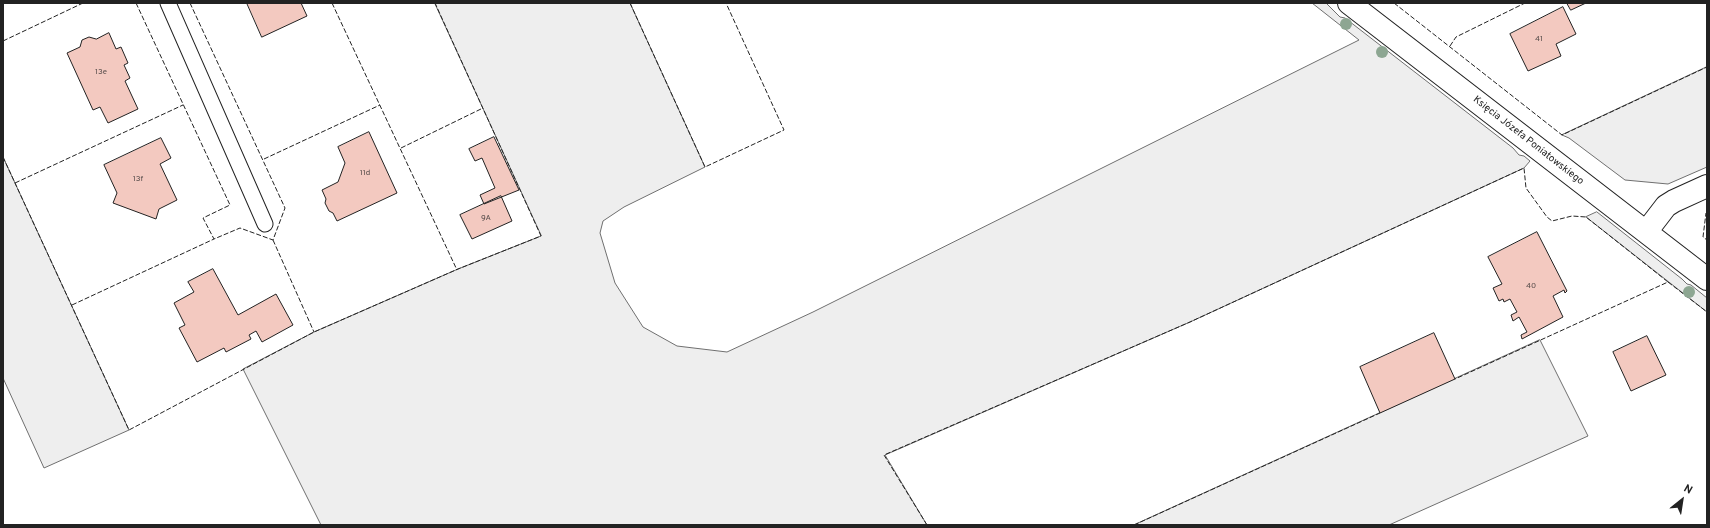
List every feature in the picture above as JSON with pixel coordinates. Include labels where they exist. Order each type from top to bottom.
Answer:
[{"type":"street","name":"Księcia Józefa Poniatowskiego","points":[[1349,3],[1707,280]]},
{"type":"street","points":[[1646,232],[1666,206],[1707,186]]},
{"type":"lane","points":[[168,3],[265,224]]},
{"type":"shaded area","points":[[435,3],[630,3],[705,167],[624,207],[603,221],[600,233],[615,283],[643,327],[677,346],[727,352],[813,312],[1359,40],[1312,3],[1326,3],[1340,17],[1345,18],[1513,148],[1519,155],[1524,156],[1530,161],[1524,168],[1190,322],[885,455],[927,525],[321,525],[243,369],[314,332],[458,269],[541,236]]},
{"type":"shaded area","points":[[1707,67],[1707,167],[1668,184],[1625,180],[1569,138],[1562,135]]},
{"type":"shaded area","points":[[3,157],[129,430],[44,468],[3,378]]},
{"type":"shaded area","points":[[1597,212],[1687,284],[1691,285],[1707,298],[1707,312],[1586,217]]},
{"type":"shaded area","points":[[1540,340],[1588,436],[1389,525],[1134,525]]},
{"type":"building","points":[[247,3],[301,3],[307,16],[262,37]]},
{"type":"building","points":[[1567,3],[1586,3],[1571,10]]},
{"type":"building","points":[[1563,7],[1576,34],[1556,44],[1561,56],[1528,71],[1510,34]]},
{"type":"building","points":[[109,33],[116,49],[121,47],[128,63],[124,65],[130,78],[125,81],[138,109],[108,123],[100,107],[93,110],[67,53],[80,47],[82,40],[89,37],[96,39]]},
{"type":"building","points":[[369,132],[397,193],[337,221],[325,203],[326,199],[322,190],[338,182],[345,163],[338,147]]},
{"type":"building","points":[[494,137],[519,190],[484,204],[480,195],[495,188],[482,158],[475,161],[469,149]]},
{"type":"building","points":[[161,138],[171,158],[160,164],[177,200],[159,209],[156,219],[113,203],[117,193],[104,165]]},
{"type":"building","points":[[501,196],[512,221],[472,239],[460,215]]},
{"type":"building","points":[[1537,232],[1567,291],[1565,293],[1564,290],[1553,296],[1563,317],[1522,339],[1521,335],[1527,332],[1519,317],[1513,321],[1511,315],[1517,312],[1510,299],[1504,302],[1503,299],[1499,301],[1493,288],[1502,284],[1488,257]]},
{"type":"building","points":[[213,269],[238,315],[276,294],[293,325],[262,342],[256,331],[249,335],[251,339],[226,352],[224,348],[197,362],[179,328],[185,325],[174,303],[194,292],[188,282]]},
{"type":"building","points":[[1434,333],[1455,379],[1380,413],[1360,367]]},
{"type":"building","points":[[1647,336],[1666,375],[1631,391],[1613,352]]},
{"type":"fence","points":[[3,41],[83,3]]},
{"type":"fence","points":[[136,3],[230,205],[203,218],[214,239],[240,228],[273,240],[285,208],[190,3]]},
{"type":"fence","points":[[332,3],[457,270]]},
{"type":"fence","points":[[3,157],[129,430],[314,332],[458,269],[541,236],[435,3]]},
{"type":"fence","points":[[630,3],[705,167],[784,130],[726,3]]},
{"type":"fence","points":[[1394,3],[1562,135],[1707,67]]},
{"type":"fence","points":[[1450,46],[1456,37],[1525,3]]},
{"type":"fence","points":[[15,183],[183,105]]},
{"type":"fence","points":[[264,159],[380,105]]},
{"type":"fence","points":[[401,148],[483,108]]},
{"type":"fence","points":[[927,525],[884,455],[1190,322],[1524,168],[1526,188],[1547,217],[1552,221],[1572,216],[1586,217],[1668,282],[1455,379]]},
{"type":"fence","points":[[1707,212],[1703,237],[1707,240]]},
{"type":"fence","points":[[72,305],[214,239]]},
{"type":"fence","points":[[273,240],[314,332]]},
{"type":"fence","points":[[1668,282],[1707,312]]},
{"type":"fence","points":[[1134,525],[1380,413]]}]
